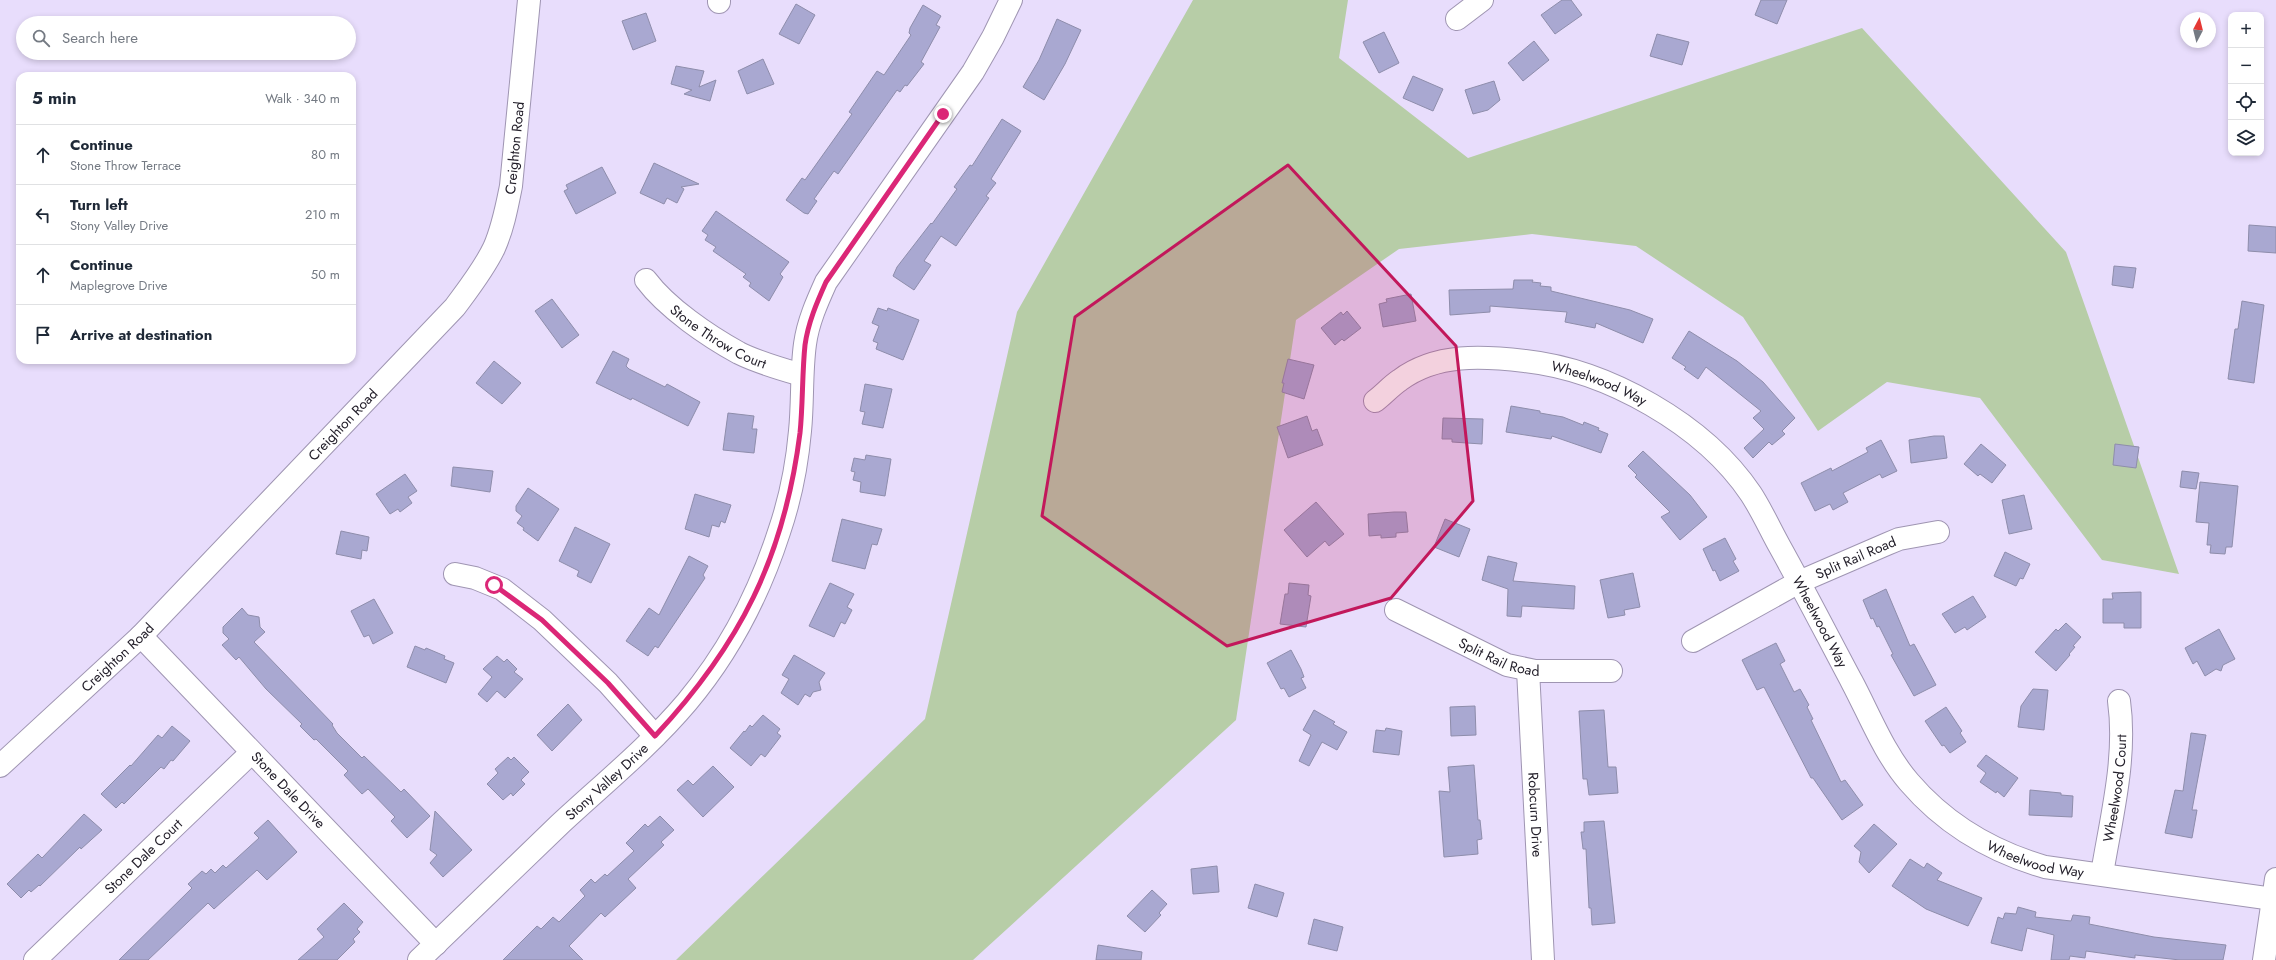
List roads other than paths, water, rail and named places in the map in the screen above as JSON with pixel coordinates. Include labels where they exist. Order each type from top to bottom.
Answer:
[{"type":"street","name":"Creighton Road","points":[[0,766],[140,636],[455,307],[478,276],[495,247],[506,213],[511,186],[529,0]]},
{"type":"street","name":"Stony Valley Drive","points":[[419,960],[526,856],[655,736],[687,702],[718,661],[740,624],[763,579],[780,531],[793,482],[800,431],[802,375],[807,337],[813,312],[823,288],[832,272],[872,218],[898,176],[972,72],[993,37],[1011,0]]},
{"type":"street","points":[[1457,19],[1482,0]]},
{"type":"street","name":"Stone Throw Court","points":[[646,280],[655,292],[692,322],[739,353],[765,364],[802,375]]},
{"type":"street","name":"Wheelwood Way","points":[[1376,401],[1400,380],[1416,370],[1451,359],[1474,357],[1541,363],[1574,370],[1626,391],[1667,415],[1708,447],[1740,480],[1751,495],[1799,582],[1883,744],[1909,782],[1932,807],[1983,842],[2016,858],[2045,867],[2102,874],[2274,889]]},
{"type":"street","name":"Split Rail Road","points":[[1693,641],[1799,582],[1899,539],[1938,532]]},
{"type":"street","points":[[455,574],[475,578],[502,590],[542,620],[608,683],[655,736]]},
{"type":"street","name":"Split Rail Road","points":[[1396,610],[1507,665],[1528,670],[1611,671]]},
{"type":"street","name":"Stone Dale Drive","points":[[140,636],[436,944]]},
{"type":"street","name":"Robcurn Drive","points":[[1528,670],[1543,960]]},
{"type":"street","name":"Wheelwood Court","points":[[2102,874],[2120,755],[2122,722],[2119,701]]},
{"type":"street","name":"Stone Dale Court","points":[[35,960],[251,753]]},
{"type":"street","points":[[2264,960],[2274,889]]}]
